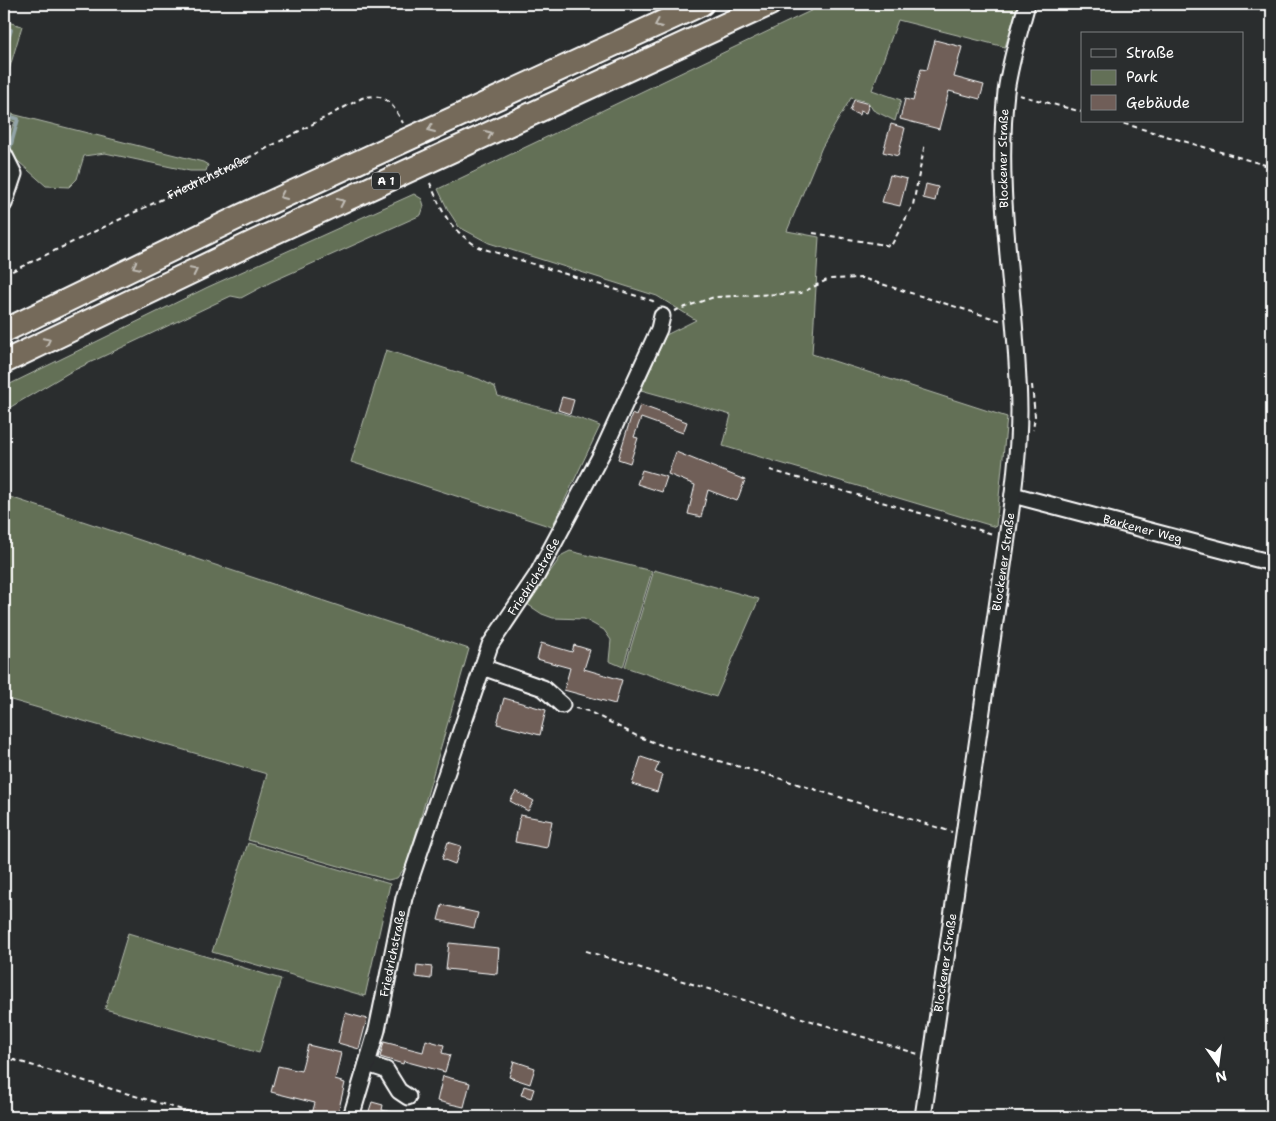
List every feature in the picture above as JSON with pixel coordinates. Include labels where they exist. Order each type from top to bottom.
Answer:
[{"type":"highway","name":"A 1","points":[[4,330],[243,214],[702,4]]},
{"type":"highway","name":"A 1","points":[[4,362],[256,241],[770,4]]},
{"type":"street","name":"Blockener Straße","points":[[923,1117],[1013,495],[1019,411],[1004,206],[1005,108],[1009,71],[1027,4]]},
{"type":"street","points":[[4,154],[14,174],[4,204]]},
{"type":"street","name":"Friedrichstraße","points":[[351,1117],[377,1030],[404,898],[490,644],[538,575],[604,451],[659,329],[662,316]]},
{"type":"street","name":"Barkener Weg","points":[[1013,495],[1272,563]]},
{"type":"street","points":[[482,667],[543,688],[562,705]]},
{"type":"street","points":[[367,1064],[386,1070],[399,1091],[408,1097]]},
{"type":"path","points":[[1020,86],[1019,95],[1081,112]]},
{"type":"path","name":"Friedrichstraße","points":[[4,275],[254,155],[362,98],[372,95],[381,96],[391,102],[403,122]]},
{"type":"path","points":[[1118,122],[1272,168]]},
{"type":"path","points":[[813,233],[891,246],[913,205],[925,143]]},
{"type":"path","points":[[430,184],[446,220],[461,236],[478,247],[653,301],[662,316],[714,297],[801,293],[830,279],[862,278],[1004,322],[1013,322]]},
{"type":"path","points":[[1032,382],[1034,408],[1032,433]]},
{"type":"path","points":[[770,470],[1008,538]]},
{"type":"path","points":[[562,705],[588,711],[637,736],[661,745],[762,773],[964,835]]},
{"type":"path","points":[[586,951],[932,1059]]},
{"type":"path","points":[[4,1057],[206,1117]]},
{"type":"green space","points":[[825,4],[1018,4],[1005,47],[898,20],[872,90],[901,100],[895,121],[873,110],[868,102],[851,98],[822,147],[787,231],[819,237],[812,354],[1007,417],[996,527],[723,446],[731,415],[641,390],[666,335],[696,320],[657,296],[489,243],[459,227],[438,189]]},
{"type":"green space","points":[[4,21],[22,26],[4,87]]},
{"type":"green space","points":[[4,112],[203,162],[208,165],[206,171],[190,171],[105,153],[84,156],[77,179],[69,187],[46,186],[11,155],[7,138],[15,122],[4,118]]},
{"type":"green space","points":[[414,194],[422,199],[424,206],[421,215],[271,282],[241,298],[231,296],[70,372],[4,411],[4,387],[208,287]]},
{"type":"green space","points":[[386,350],[479,379],[495,387],[498,396],[563,413],[600,426],[552,527],[351,462]]},
{"type":"green space","points":[[4,495],[469,649],[407,865],[397,878],[388,880],[248,840],[267,774],[4,698]]},
{"type":"green space","points":[[570,551],[652,571],[623,667],[609,661],[611,640],[604,630],[584,619],[553,618],[542,614],[527,604],[562,555]]},
{"type":"green space","points":[[654,570],[759,599],[716,697],[625,667]]},
{"type":"green space","points":[[248,843],[390,884],[365,996],[212,952]]},
{"type":"green space","points":[[128,933],[281,979],[259,1053],[105,1009]]},
{"type":"building","points":[[935,40],[962,47],[954,77],[984,85],[980,99],[949,91],[939,129],[900,119],[905,99],[913,101],[921,69],[927,70]]},
{"type":"building","points":[[854,100],[869,104],[866,113],[860,111],[859,115],[850,111]]},
{"type":"building","points":[[891,124],[905,128],[898,156],[883,152]]},
{"type":"building","points":[[890,175],[907,179],[900,206],[882,202]]},
{"type":"building","points":[[926,184],[938,187],[935,201],[923,198]]},
{"type":"building","points":[[562,397],[574,400],[570,414],[558,410]]},
{"type":"building","points":[[640,405],[687,422],[683,433],[641,418],[634,437],[638,438],[630,463],[618,459],[632,414],[636,416]]},
{"type":"building","points":[[676,452],[745,480],[737,501],[708,490],[701,517],[688,514],[695,485],[668,474]]},
{"type":"building","points":[[642,470],[667,477],[662,492],[637,484]]},
{"type":"building","points":[[541,643],[572,652],[574,645],[590,650],[584,669],[622,680],[615,704],[564,690],[570,668],[537,659]]},
{"type":"building","points":[[504,698],[546,710],[540,735],[497,724]]},
{"type":"building","points":[[641,757],[659,763],[655,772],[662,775],[657,792],[632,784]]},
{"type":"building","points":[[516,791],[534,801],[528,811],[510,801]]},
{"type":"building","points":[[520,815],[552,821],[547,848],[515,842]]},
{"type":"building","points":[[448,842],[461,846],[455,864],[442,859]]},
{"type":"building","points":[[442,905],[478,913],[474,928],[438,920]]},
{"type":"building","points":[[449,943],[499,948],[497,974],[446,969]]},
{"type":"building","points":[[417,965],[432,967],[431,979],[416,977]]},
{"type":"building","points":[[345,1013],[367,1019],[359,1049],[338,1043]]},
{"type":"building","points":[[426,1040],[444,1045],[442,1053],[450,1055],[445,1072],[404,1061],[403,1064],[380,1057],[384,1042],[423,1052]]},
{"type":"building","points":[[308,1045],[341,1053],[335,1080],[345,1083],[337,1117],[311,1117],[315,1103],[271,1092],[278,1066],[301,1071]]},
{"type":"building","points":[[514,1061],[535,1068],[530,1084],[509,1077]]},
{"type":"building","points":[[443,1076],[470,1083],[464,1107],[437,1101]]},
{"type":"building","points":[[524,1086],[534,1089],[531,1098],[521,1095]]},
{"type":"building","points":[[372,1102],[383,1105],[382,1110],[399,1114],[398,1117],[367,1117]]},
{"type":"waterway","points":[[4,53],[11,30]]},
{"type":"waterway","points":[[4,115],[18,119],[10,148]]}]
